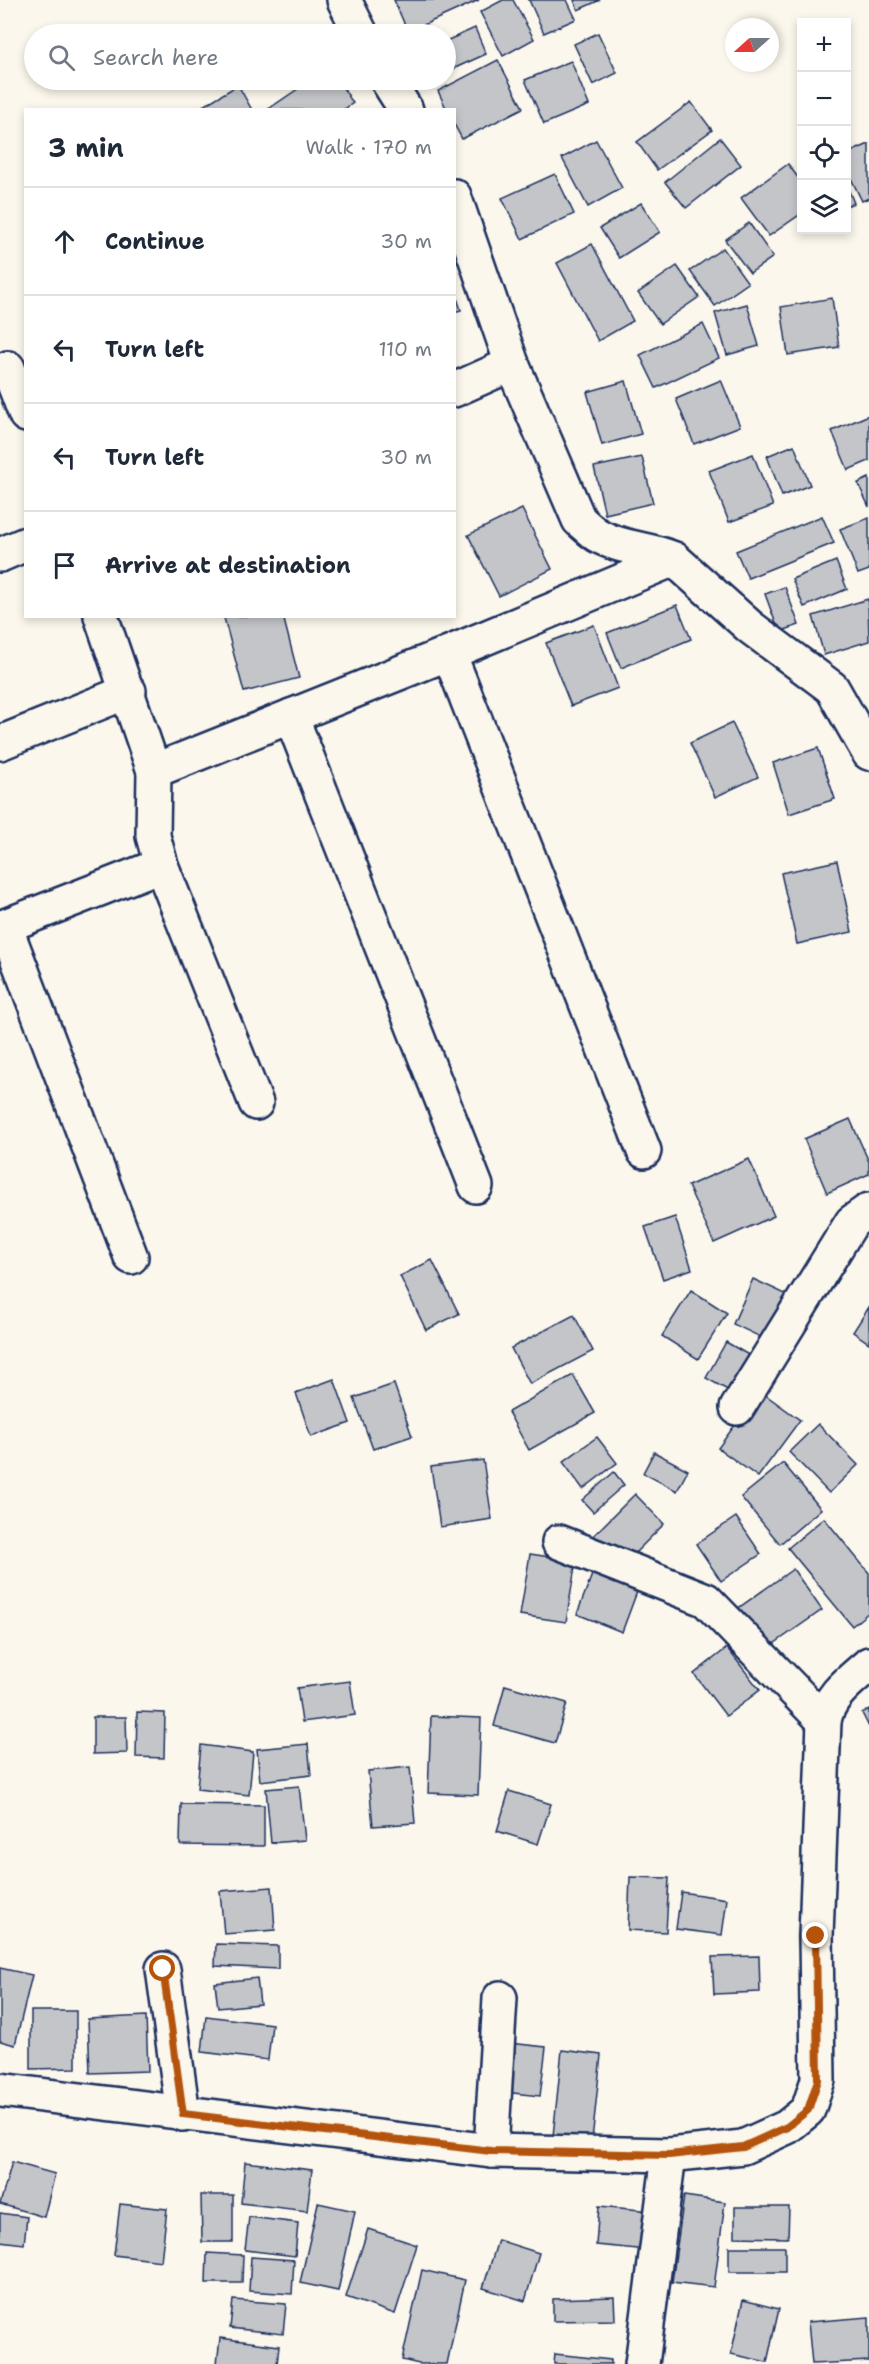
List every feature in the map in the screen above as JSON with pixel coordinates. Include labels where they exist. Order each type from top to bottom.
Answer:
[{"type":"street","points":[[344,0],[356,24]]},
{"type":"street","points":[[393,90],[405,108]]},
{"type":"street","points":[[456,202],[512,364],[579,520],[598,536],[626,547],[658,552],[674,559],[750,627],[832,688],[869,753]]},
{"type":"street","points":[[456,389],[512,364]]},
{"type":"street","points":[[0,372],[8,368],[24,410]]},
{"type":"street","points":[[0,555],[24,545]]},
{"type":"street","points":[[154,771],[449,654],[674,559]]},
{"type":"street","points":[[102,618],[129,691],[154,771],[153,836],[161,865],[256,1103]]},
{"type":"street","points":[[449,654],[644,1152]]},
{"type":"street","points":[[0,743],[129,691]]},
{"type":"street","points":[[291,716],[476,1186]]},
{"type":"street","points":[[131,1257],[3,927],[161,865]]},
{"type":"street","points":[[737,1408],[852,1221],[869,1210]]},
{"type":"street","points":[[559,1542],[706,1600],[824,1721]]},
{"type":"street","points":[[0,2090],[491,2151],[669,2155],[743,2147],[787,2127],[808,2110],[818,2080],[816,1936],[826,1707],[835,1695],[869,1664]]},
{"type":"street","points":[[163,1969],[183,2114]]},
{"type":"street","points":[[491,2151],[500,1998]]},
{"type":"street","points":[[642,2364],[669,2155]]},
{"type":"building","points":[[394,0],[479,0],[426,24],[404,24]]},
{"type":"building","points":[[503,0],[513,0],[534,39],[503,56],[480,12]]},
{"type":"building","points":[[529,0],[567,0],[576,19],[544,33]]},
{"type":"building","points":[[574,0],[600,0],[578,10]]},
{"type":"building","points":[[475,28],[486,54],[456,68],[456,37]]},
{"type":"building","points":[[598,33],[617,73],[593,85],[574,44]]},
{"type":"building","points":[[498,60],[523,108],[462,139],[456,128],[456,108],[446,108],[438,91],[456,90],[456,82]]},
{"type":"building","points":[[571,61],[589,105],[544,124],[525,80]]},
{"type":"building","points":[[230,90],[241,90],[251,108],[199,108]]},
{"type":"building","points":[[296,90],[345,90],[353,103],[346,108],[270,108]]},
{"type":"building","points":[[691,102],[712,130],[657,170],[637,142]]},
{"type":"building","points":[[720,138],[741,165],[686,208],[665,182]]},
{"type":"building","points":[[596,140],[622,188],[588,207],[562,158]]},
{"type":"building","points":[[869,144],[869,198],[862,201],[851,178],[851,152]]},
{"type":"building","points":[[788,164],[797,176],[797,216],[769,236],[741,198]]},
{"type":"building","points":[[555,174],[574,214],[522,239],[502,198]]},
{"type":"building","points":[[641,203],[660,232],[619,258],[600,228]]},
{"type":"building","points":[[749,223],[773,257],[750,273],[725,240]]},
{"type":"building","points":[[592,244],[633,321],[598,341],[557,263]]},
{"type":"building","points":[[723,248],[748,283],[715,306],[690,271]]},
{"type":"building","points":[[677,266],[699,297],[660,324],[638,293]]},
{"type":"building","points":[[456,295],[461,310],[456,311]]},
{"type":"building","points":[[832,298],[839,347],[788,355],[781,307]]},
{"type":"building","points":[[747,304],[759,346],[727,355],[715,313]]},
{"type":"building","points":[[703,324],[719,358],[656,388],[640,355]]},
{"type":"building","points":[[721,380],[740,426],[694,444],[676,399]]},
{"type":"building","points":[[626,381],[641,434],[602,445],[587,392]]},
{"type":"building","points":[[869,415],[869,461],[848,470],[832,431]]},
{"type":"building","points":[[794,445],[810,485],[782,496],[767,456]]},
{"type":"building","points":[[753,454],[773,506],[729,522],[709,471]]},
{"type":"building","points":[[642,457],[653,503],[605,514],[594,467]]},
{"type":"building","points":[[869,478],[869,507],[858,483]]},
{"type":"building","points":[[522,509],[552,569],[499,596],[468,535]]},
{"type":"building","points":[[822,516],[834,543],[748,578],[736,551]]},
{"type":"building","points":[[869,518],[869,570],[858,574],[840,529]]},
{"type":"building","points":[[836,561],[847,589],[804,607],[792,579]]},
{"type":"building","points":[[785,587],[799,625],[779,632],[765,594]]},
{"type":"building","points":[[868,599],[869,641],[824,655],[813,616]]},
{"type":"building","points":[[677,605],[691,639],[621,668],[607,633]]},
{"type":"building","points":[[224,618],[284,618],[299,678],[244,692]]},
{"type":"building","points":[[594,625],[618,688],[571,706],[546,643]]},
{"type":"building","points":[[732,723],[758,777],[715,797],[690,743]]},
{"type":"building","points":[[818,748],[835,799],[789,814],[773,763]]},
{"type":"building","points":[[837,861],[852,932],[797,944],[781,873]]},
{"type":"building","points":[[850,1119],[869,1162],[869,1174],[827,1193],[804,1139]]},
{"type":"building","points":[[749,1159],[774,1216],[714,1243],[688,1186]]},
{"type":"building","points":[[675,1217],[692,1269],[663,1279],[645,1227]]},
{"type":"building","points":[[432,1260],[459,1314],[426,1330],[400,1276]]},
{"type":"building","points":[[753,1279],[792,1297],[771,1342],[733,1324]]},
{"type":"building","points":[[691,1290],[727,1313],[698,1359],[662,1336]]},
{"type":"building","points":[[869,1307],[869,1343],[853,1332]]},
{"type":"building","points":[[574,1315],[593,1351],[530,1384],[511,1348]]},
{"type":"building","points":[[726,1342],[759,1361],[740,1397],[706,1378]]},
{"type":"building","points":[[573,1375],[595,1413],[529,1450],[508,1412]]},
{"type":"building","points":[[334,1379],[350,1423],[311,1437],[296,1393]]},
{"type":"building","points":[[394,1384],[412,1436],[373,1449],[354,1398]]},
{"type":"building","points":[[760,1391],[800,1420],[758,1477],[718,1448]]},
{"type":"building","points":[[818,1424],[858,1465],[829,1493],[789,1452]]},
{"type":"building","points":[[597,1437],[617,1463],[583,1489],[563,1462]]},
{"type":"building","points":[[654,1452],[688,1470],[677,1491],[643,1473]]},
{"type":"building","points":[[483,1460],[492,1519],[440,1527],[431,1467]]},
{"type":"building","points":[[783,1463],[821,1509],[780,1544],[741,1497]]},
{"type":"building","points":[[614,1472],[624,1485],[593,1512],[582,1500]]},
{"type":"building","points":[[635,1494],[664,1524],[623,1565],[594,1535]]},
{"type":"building","points":[[736,1517],[761,1554],[721,1581],[696,1544]]},
{"type":"building","points":[[824,1518],[869,1573],[869,1612],[852,1626],[788,1548]]},
{"type":"building","points":[[530,1554],[576,1561],[566,1622],[520,1615]]},
{"type":"building","points":[[793,1569],[822,1610],[765,1650],[737,1609]]},
{"type":"building","points":[[593,1572],[638,1589],[622,1632],[577,1614]]},
{"type":"building","points":[[727,1648],[760,1690],[726,1716],[694,1674]]},
{"type":"building","points":[[350,1681],[355,1715],[302,1722],[297,1688]]},
{"type":"building","points":[[505,1685],[567,1703],[555,1743],[494,1726]]},
{"type":"building","points":[[869,1709],[869,1727],[862,1713]]},
{"type":"building","points":[[137,1712],[165,1713],[164,1758],[136,1757]]},
{"type":"building","points":[[431,1716],[481,1718],[478,1795],[428,1793]]},
{"type":"building","points":[[93,1717],[126,1717],[127,1753],[93,1754]]},
{"type":"building","points":[[308,1744],[311,1775],[260,1781],[257,1749]]},
{"type":"building","points":[[201,1745],[253,1752],[249,1795],[197,1789]]},
{"type":"building","points":[[410,1767],[415,1823],[373,1826],[368,1771]]},
{"type":"building","points":[[299,1786],[305,1840],[271,1843],[266,1789]]},
{"type":"building","points":[[509,1791],[551,1804],[538,1844],[497,1831]]},
{"type":"building","points":[[181,1804],[264,1805],[264,1846],[180,1845]]},
{"type":"building","points":[[630,1877],[669,1878],[666,1932],[628,1930]]},
{"type":"building","points":[[272,1887],[275,1930],[224,1934],[220,1891]]},
{"type":"building","points":[[681,1892],[727,1899],[722,1935],[676,1929]]},
{"type":"building","points":[[216,1944],[278,1946],[278,1969],[215,1966]]},
{"type":"building","points":[[759,1956],[760,1992],[714,1994],[712,1957]]},
{"type":"building","points":[[0,1968],[32,1975],[15,2045],[0,2041]]},
{"type":"building","points":[[257,1978],[260,2004],[218,2008],[215,1983]]},
{"type":"building","points":[[31,2011],[76,2011],[76,2068],[31,2069]]},
{"type":"building","points":[[146,2016],[148,2071],[90,2073],[88,2019]]},
{"type":"building","points":[[206,2016],[272,2024],[268,2060],[202,2052]]},
{"type":"building","points":[[509,2043],[546,2047],[540,2096],[504,2092]]},
{"type":"building","points":[[562,2050],[601,2055],[592,2140],[553,2136]]},
{"type":"building","points":[[12,2162],[55,2174],[44,2217],[0,2204]]},
{"type":"building","points":[[245,2162],[312,2170],[307,2211],[241,2203]]},
{"type":"building","points":[[201,2195],[233,2195],[233,2242],[202,2242]]},
{"type":"building","points":[[684,2196],[725,2202],[714,2287],[672,2282]]},
{"type":"building","points":[[318,2203],[355,2211],[338,2291],[300,2283]]},
{"type":"building","points":[[120,2204],[167,2209],[161,2261],[114,2255]]},
{"type":"building","points":[[599,2206],[651,2211],[648,2250],[596,2245]]},
{"type":"building","points":[[735,2207],[789,2207],[788,2238],[735,2237]]},
{"type":"building","points":[[0,2213],[27,2217],[24,2244],[0,2241]]},
{"type":"building","points":[[249,2217],[298,2223],[295,2256],[245,2250]]},
{"type":"building","points":[[368,2229],[417,2245],[395,2314],[346,2297]]},
{"type":"building","points":[[498,2240],[539,2253],[525,2301],[483,2288]]},
{"type":"building","points":[[729,2247],[785,2247],[785,2272],[729,2272]]},
{"type":"building","points":[[207,2253],[243,2255],[242,2283],[206,2283]]},
{"type":"building","points":[[251,2257],[294,2260],[292,2294],[249,2291]]},
{"type":"building","points":[[422,2270],[465,2280],[447,2364],[419,2364],[402,2360]]},
{"type":"building","points":[[614,2297],[615,2320],[553,2321],[553,2299]]},
{"type":"building","points":[[233,2300],[286,2304],[283,2334],[230,2328]]},
{"type":"building","points":[[743,2300],[779,2309],[767,2362],[731,2354]]},
{"type":"building","points":[[869,2317],[869,2361],[812,2364],[808,2322]]},
{"type":"building","points":[[220,2338],[279,2346],[277,2364],[217,2364]]},
{"type":"building","points":[[555,2354],[611,2360],[611,2364],[554,2364]]},
{"type":"route","points":[[163,1969],[183,2114],[491,2151],[669,2155],[743,2147],[787,2127],[808,2110],[818,2080],[816,1936]]}]
